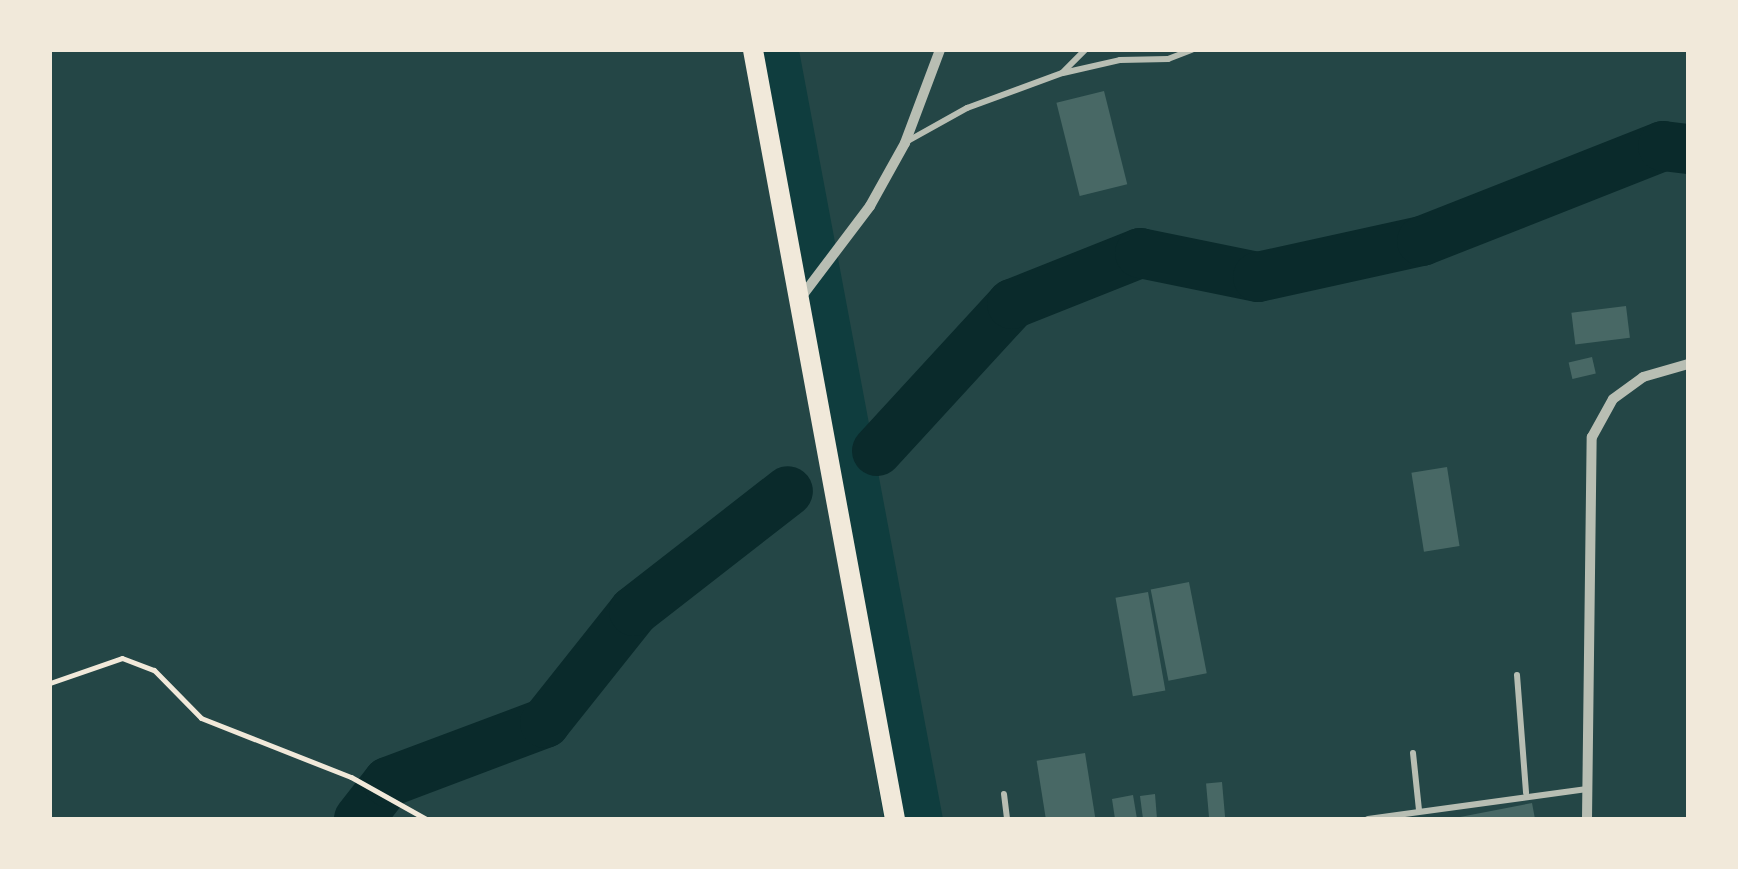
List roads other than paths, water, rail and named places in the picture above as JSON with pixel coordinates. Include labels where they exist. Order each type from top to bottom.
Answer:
[{"type":"highway","points":[[752,50],[895,819]]},
{"type":"street","points":[[798,302],[870,206],[905,143],[940,50]]},
{"type":"street","points":[[1587,819],[1592,438],[1613,399],[1643,377],[1688,364]]},
{"type":"lane","points":[[1062,74],[1085,50]]},
{"type":"lane","points":[[905,143],[968,108],[1062,74],[1120,60],[1168,60],[1191,50]]},
{"type":"lane","points":[[1517,675],[1526,794]]},
{"type":"lane","points":[[1414,753],[1419,810]]},
{"type":"lane","points":[[1368,819],[1526,794],[1587,789]]},
{"type":"lane","points":[[1004,794],[1007,819]]},
{"type":"waterway","points":[[877,451],[1012,304],[1140,253],[1258,277],[1422,241],[1663,146],[1688,149]]},
{"type":"waterway","points":[[359,819],[388,782],[545,723],[634,611],[788,491]]}]
